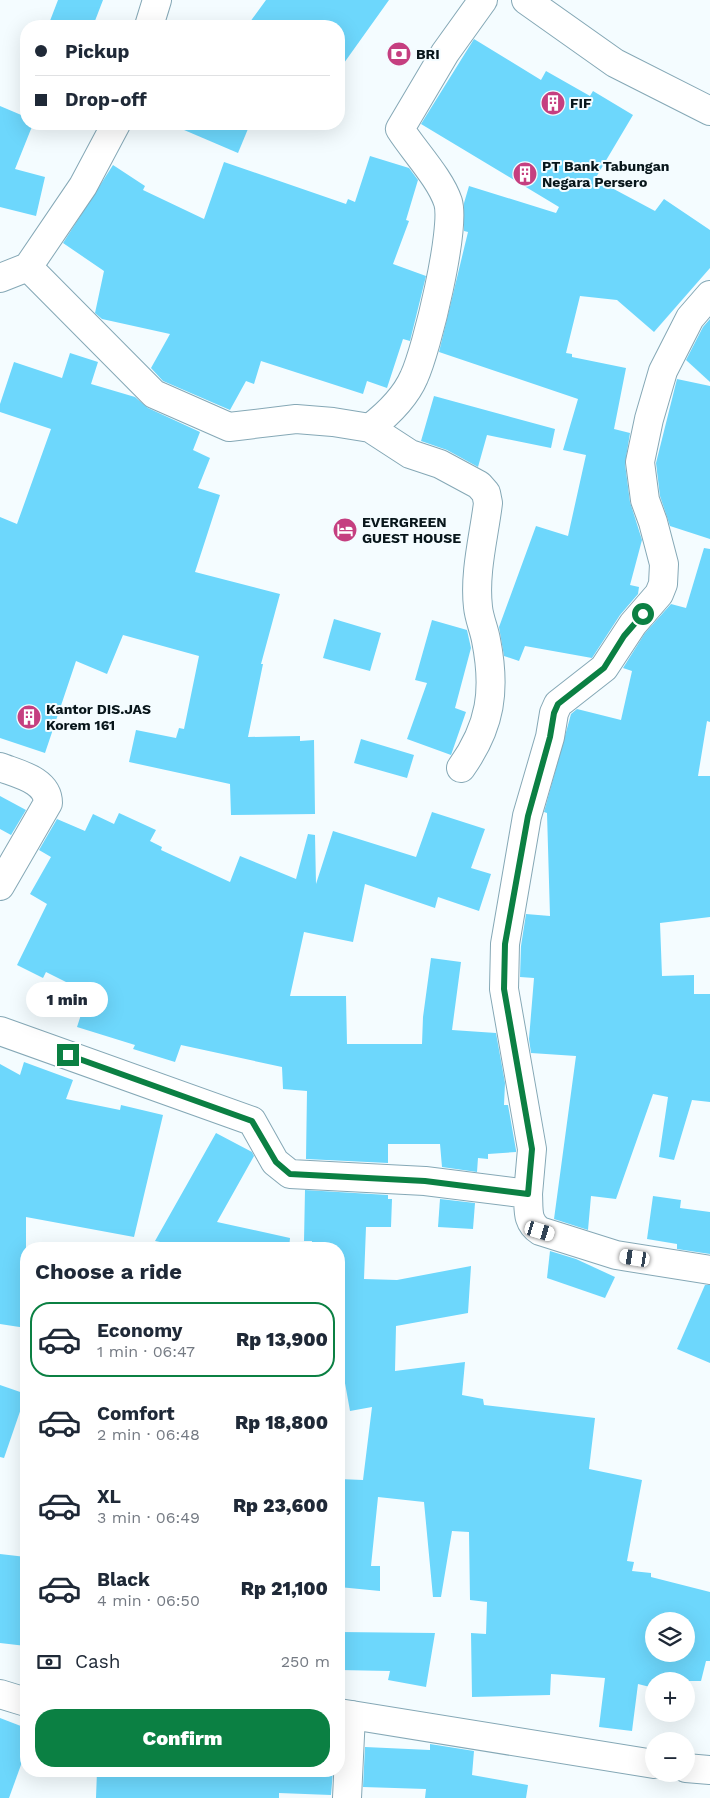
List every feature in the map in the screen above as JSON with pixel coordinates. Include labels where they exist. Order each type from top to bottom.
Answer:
[{"type":"street","points":[[150,20],[157,0]]},
{"type":"street","points":[[370,428],[394,408],[414,378],[429,332],[450,223],[449,204],[442,188],[400,129],[445,53],[483,0]]},
{"type":"street","points":[[526,0],[615,62],[710,112]]},
{"type":"street","points":[[0,278],[28,266],[83,186],[113,130]]},
{"type":"street","points":[[28,266],[154,394],[228,427],[252,426],[296,419],[370,428],[410,454],[440,464],[478,485],[486,493],[488,503],[479,578],[478,607],[492,679],[484,728],[476,747],[462,768]]},
{"type":"street","points":[[710,296],[690,318],[663,371],[649,419],[640,462],[643,492],[664,564],[663,584],[659,594],[633,624],[604,668],[558,704],[554,713],[550,737],[528,816],[505,944],[504,989],[532,1149],[528,1194],[530,1220],[533,1226],[540,1231],[616,1255],[710,1270]]},
{"type":"street","points":[[0,767],[30,779],[46,791],[48,803],[0,886]]},
{"type":"street","points":[[0,1031],[252,1121],[276,1162],[290,1174],[425,1181],[528,1194]]},
{"type":"street","points":[[0,1694],[20,1700]]},
{"type":"street","points":[[347,1798],[345,1714],[645,1763]]},
{"type":"street","points":[[695,1769],[710,1770]]},
{"type":"building","points":[[58,0],[103,0],[95,20],[50,20]]},
{"type":"building","points":[[266,0],[389,0],[345,62],[345,20],[251,20]]},
{"type":"building","points":[[474,39],[541,80],[546,71],[590,96],[593,91],[633,115],[595,179],[655,211],[664,199],[710,230],[710,268],[654,332],[617,300],[580,296],[566,353],[572,354],[572,357],[626,368],[614,429],[630,433],[625,464],[630,502],[642,540],[630,585],[639,587],[638,594],[620,615],[592,658],[525,646],[519,661],[504,656],[499,627],[536,526],[568,536],[586,455],[563,450],[578,399],[439,352],[468,232],[464,231],[464,203],[469,186],[556,213],[559,207],[421,124]]},
{"type":"building","points":[[0,106],[20,114],[20,130],[31,130],[15,169],[45,177],[36,216],[0,207]]},
{"type":"building","points":[[184,130],[248,130],[238,153]]},
{"type":"building","points":[[370,156],[409,168],[418,180],[406,220],[409,221],[393,264],[426,276],[410,341],[403,339],[387,388],[367,381],[363,394],[261,361],[254,384],[246,381],[230,410],[163,381],[151,368],[170,334],[102,319],[95,313],[104,271],[63,243],[113,165],[145,186],[143,190],[204,219],[224,162],[346,204],[348,199],[355,202]]},
{"type":"building","points":[[710,319],[710,382],[686,360],[703,327]]},
{"type":"building","points":[[70,353],[98,362],[91,384],[135,397],[148,408],[200,432],[193,450],[210,458],[198,488],[220,495],[195,572],[280,594],[261,664],[263,664],[248,737],[300,736],[300,741],[314,740],[315,814],[231,815],[230,784],[129,762],[136,730],[176,738],[179,728],[184,729],[199,656],[123,635],[107,674],[76,661],[45,753],[0,738],[0,517],[17,524],[51,429],[0,412],[0,404],[14,362],[62,378]]},
{"type":"building","points":[[677,379],[710,386],[710,539],[670,526],[660,496],[656,463]]},
{"type":"building","points":[[434,396],[555,429],[551,448],[487,435],[478,467],[447,450],[421,441]]},
{"type":"building","points":[[704,548],[710,549],[710,722],[707,721],[698,776],[710,776],[710,917],[660,923],[662,976],[694,975],[694,994],[710,994],[710,1102],[692,1100],[674,1160],[659,1157],[668,1097],[653,1094],[616,1199],[591,1196],[588,1230],[554,1219],[576,1056],[531,1053],[529,1039],[534,978],[520,977],[521,946],[526,914],[550,916],[547,813],[544,812],[571,714],[577,709],[621,720],[632,671],[623,668],[645,633],[671,604],[686,608]]},
{"type":"building","points":[[334,619],[381,633],[370,671],[323,658]]},
{"type":"building","points":[[432,620],[467,630],[471,648],[455,708],[466,712],[451,755],[407,739],[427,683],[415,680]]},
{"type":"building","points":[[361,739],[414,755],[407,778],[354,763]]},
{"type":"building","points":[[0,796],[26,810],[11,835],[0,829]]},
{"type":"building","points":[[432,812],[485,829],[471,868],[491,874],[479,911],[438,897],[435,908],[365,884],[353,942],[304,932],[290,996],[346,996],[347,1044],[422,1044],[423,1017],[431,958],[461,962],[452,1030],[496,1033],[505,1083],[504,1105],[508,1105],[516,1150],[516,1152],[488,1154],[488,1159],[478,1158],[477,1172],[442,1167],[440,1144],[388,1144],[388,1163],[306,1159],[307,1091],[283,1089],[282,1067],[181,1045],[175,1062],[133,1049],[135,1045],[77,1027],[88,993],[46,972],[43,978],[17,965],[47,904],[30,894],[51,857],[39,850],[57,819],[85,831],[93,814],[114,824],[119,813],[156,830],[150,841],[162,847],[161,850],[230,882],[240,856],[296,879],[308,834],[315,835],[316,884],[333,831],[416,857]]},
{"type":"building","points":[[24,1062],[73,1080],[66,1099],[120,1110],[121,1105],[163,1115],[134,1237],[26,1217],[26,1242],[20,1242],[20,1327],[0,1324],[0,1064],[20,1075]]},
{"type":"building","points":[[216,1133],[252,1152],[254,1156],[217,1222],[290,1238],[290,1242],[155,1241]]},
{"type":"building","points":[[305,1190],[388,1195],[388,1199],[392,1199],[391,1227],[366,1227],[364,1279],[397,1280],[471,1266],[468,1313],[396,1326],[395,1371],[465,1362],[462,1395],[483,1399],[484,1405],[595,1418],[589,1469],[642,1480],[627,1561],[634,1562],[632,1571],[651,1573],[651,1577],[710,1592],[710,1661],[706,1661],[701,1681],[695,1681],[695,1672],[645,1672],[645,1686],[638,1684],[632,1731],[599,1727],[605,1678],[551,1674],[550,1695],[472,1697],[471,1633],[486,1634],[487,1602],[470,1600],[469,1532],[452,1531],[441,1597],[433,1597],[424,1502],[378,1497],[371,1566],[380,1566],[380,1591],[345,1588],[345,1479],[363,1480],[372,1407],[350,1411],[345,1383],[345,1242],[304,1241]]},
{"type":"building","points":[[653,1196],[681,1200],[680,1208],[710,1212],[710,1254],[677,1249],[677,1244],[647,1239]]},
{"type":"building","points":[[440,1199],[475,1203],[473,1229],[438,1227]]},
{"type":"building","points":[[550,1251],[576,1259],[615,1277],[605,1298],[547,1278]]},
{"type":"building","points":[[705,1285],[710,1285],[710,1363],[677,1349]]},
{"type":"building","points":[[0,1385],[20,1392],[20,1411],[4,1458],[0,1457]]},
{"type":"building","points":[[0,1554],[20,1556],[20,1645],[0,1643]]},
{"type":"building","points":[[345,1632],[435,1633],[426,1687],[388,1680],[390,1671],[345,1670]]},
{"type":"building","points":[[0,1718],[20,1726],[20,1768],[9,1798],[0,1798]]},
{"type":"building","points":[[430,1744],[474,1751],[472,1775],[528,1785],[526,1798],[425,1798],[426,1789],[363,1787],[365,1747],[430,1750]]},
{"type":"building","points":[[97,1777],[332,1777],[331,1795],[279,1793],[279,1798],[96,1798]]},
{"type":"place","name":"BRI","points":[[399,54]]},
{"type":"place","name":"FIF","points":[[553,103]]},
{"type":"place","name":"PT Bank Tabungan Negara Persero","points":[[525,174]]},
{"type":"place","name":"EVERGREEN GUEST HOUSE","points":[[345,530]]},
{"type":"place","name":"Kantor DIS.JAS Korem 161","points":[[29,717]]},
{"type":"route","points":[[68,1055],[252,1121],[276,1162],[290,1174],[367,1176],[528,1194],[532,1149],[504,989],[505,944],[528,816],[550,737],[554,713],[558,704],[604,668],[624,636],[643,614]]}]
